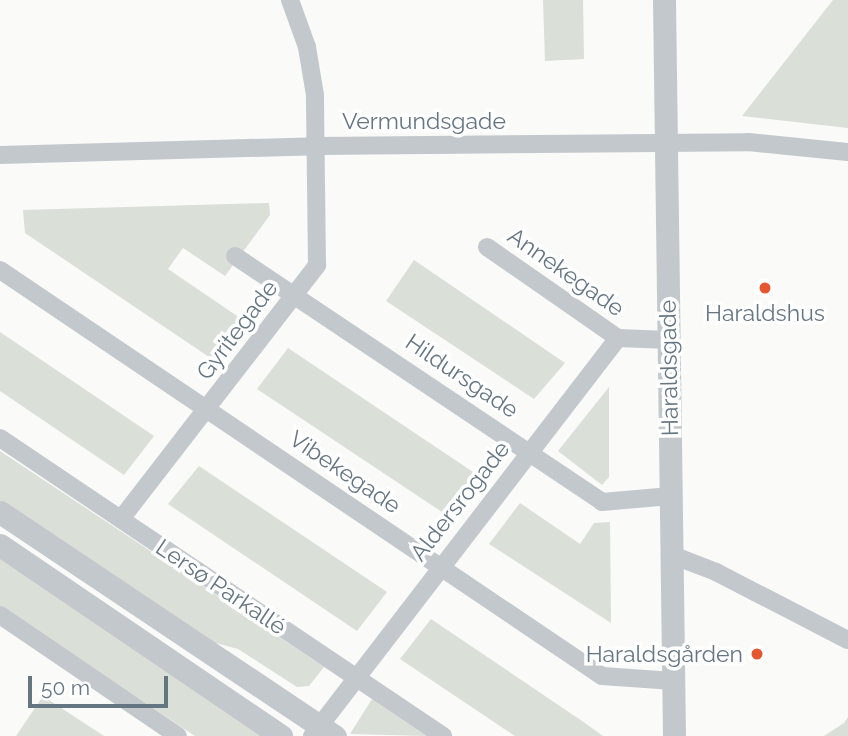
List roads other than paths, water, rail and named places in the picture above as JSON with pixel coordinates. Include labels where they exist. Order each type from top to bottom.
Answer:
[{"type":"street","name":"Gyritegade","points":[[121,519],[317,265],[317,146],[307,47],[290,0]]},
{"type":"street","name":"Haraldsgade","points":[[664,0],[674,736]]},
{"type":"street","name":"Vermundsgade","points":[[0,155],[317,146],[666,144],[800,144],[848,152]]},
{"type":"street","name":"Annekegade","points":[[486,247],[618,338]]},
{"type":"street","name":"Hildursgade","points":[[235,256],[530,451],[602,502],[671,496]]},
{"type":"street","name":"Vibekegade","points":[[0,270],[602,676],[674,681]]},
{"type":"street","points":[[618,338],[669,340]]},
{"type":"street","name":"Aldersrogade","points":[[323,733],[355,677],[618,338]]},
{"type":"street","name":"Lersø Parkallé","points":[[0,438],[443,736]]},
{"type":"street","points":[[0,512],[323,733]]},
{"type":"street","points":[[0,545],[281,736]]},
{"type":"street","points":[[672,555],[716,572],[848,640]]},
{"type":"street","points":[[0,615],[178,736]]},
{"type":"place","name":"Haraldshus","points":[[765,288]]},
{"type":"place","name":"Haraldsgården","points":[[757,654]]}]
